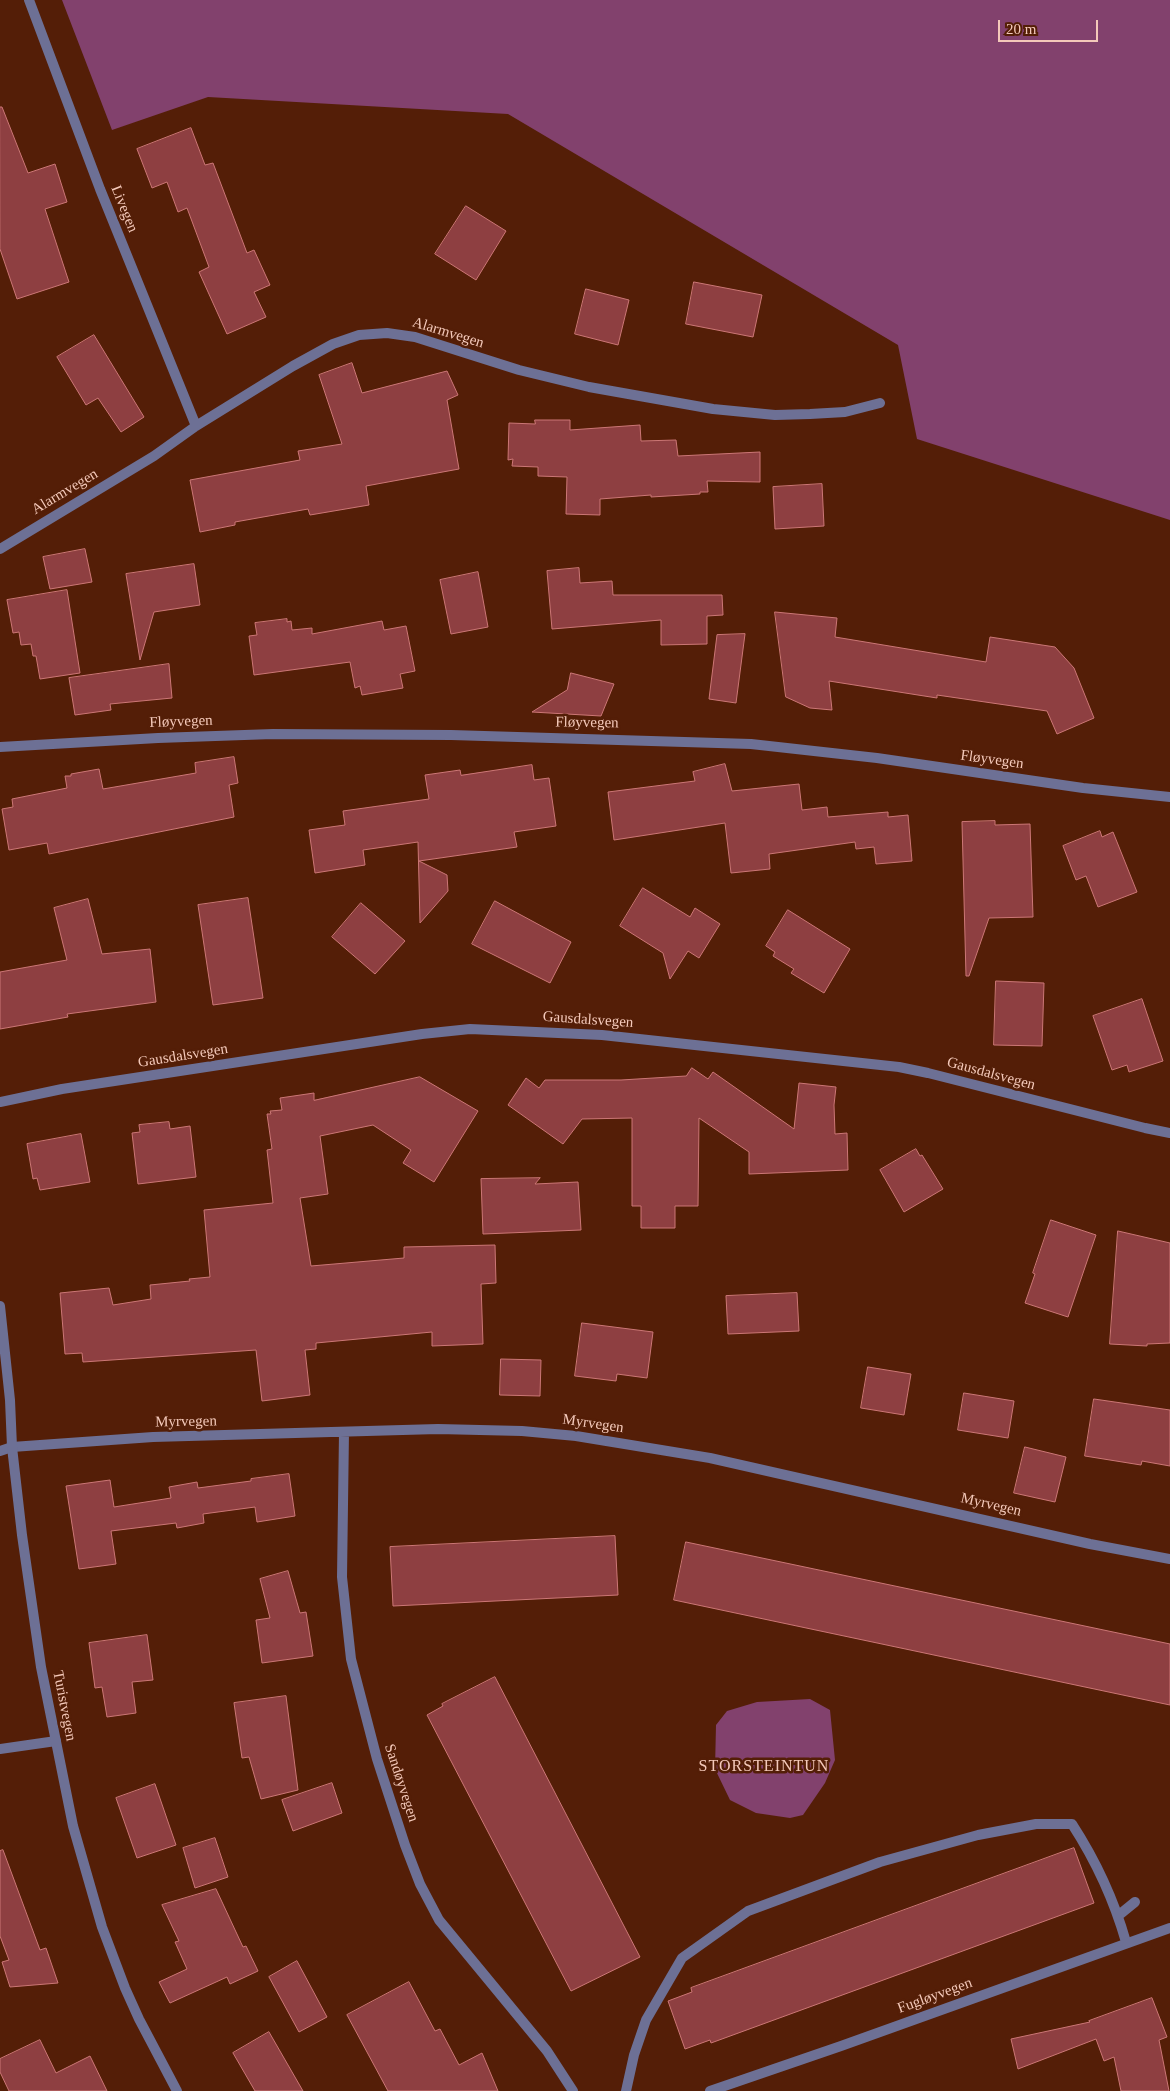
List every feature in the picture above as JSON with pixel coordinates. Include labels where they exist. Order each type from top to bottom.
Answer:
[{"type":"street","name":"Livegen","points":[[29,0],[100,189],[196,426]]},
{"type":"street","name":"Alarmvegen","points":[[0,549],[154,456],[196,426],[293,366],[332,344],[359,335],[387,333],[415,337],[519,370],[589,387],[713,409],[775,415],[810,414],[845,412],[880,403]]},
{"type":"street","name":"Fløyvegen","points":[[0,747],[273,734],[461,736],[751,744],[877,758],[1083,788],[1170,797]]},
{"type":"street","name":"Gausdalsvegen","points":[[0,1102],[62,1089],[422,1034],[494,1029],[602,1035],[898,1067],[1170,1133]]},
{"type":"street","name":"Turistvegen","points":[[0,1306],[10,1400],[12,1447],[37,1637],[73,1826],[102,1927],[139,2019],[177,2091]]},
{"type":"street","name":"Myrvegen","points":[[0,1451],[12,1447],[111,1439],[344,1432],[483,1429],[585,1438],[710,1458],[1090,1544],[1170,1559]]},
{"type":"street","name":"Sandøyvegen","points":[[344,1432],[342,1569],[351,1659],[377,1760],[406,1845],[420,1884],[439,1920],[547,2051],[573,2091]]},
{"type":"street","points":[[0,1749],[56,1741]]},
{"type":"street","points":[[626,2091],[634,2055],[646,2020],[682,1958],[748,1912],[880,1862],[978,1835],[1036,1824],[1072,1824],[1092,1856],[1119,1915],[1126,1942]]},
{"type":"street","points":[[1119,1915],[1135,1902]]},
{"type":"street","name":"Fugløyvegen","points":[[710,2091],[1170,1928]]},
{"type":"shaded area","points":[[62,0],[1170,0],[1170,520],[917,439],[898,345],[508,114],[208,97],[112,130]]},
{"type":"shaded area","points":[[810,1699],[830,1710],[835,1760],[825,1783],[803,1815],[790,1818],[756,1813],[730,1800],[715,1769],[716,1725],[727,1711],[757,1702]]},
{"type":"building","points":[[0,107],[2,107],[28,173],[55,164],[67,202],[45,209],[69,282],[17,299],[0,249]]},
{"type":"building","points":[[191,128],[205,165],[213,163],[247,253],[254,250],[270,285],[254,292],[266,317],[227,334],[199,272],[209,267],[187,208],[178,212],[167,182],[152,188],[137,149]]},
{"type":"building","points":[[466,206],[506,231],[476,280],[435,254]]},
{"type":"building","points":[[694,282],[762,295],[753,337],[686,324]]},
{"type":"building","points":[[586,289],[629,300],[618,345],[575,334]]},
{"type":"building","points":[[94,335],[144,417],[121,432],[98,398],[86,405],[57,357]]},
{"type":"building","points":[[352,363],[362,393],[447,371],[458,395],[447,400],[459,469],[366,486],[369,505],[310,515],[308,509],[235,522],[235,525],[200,532],[190,480],[300,460],[298,451],[342,444],[319,375]]},
{"type":"building","points":[[535,420],[570,420],[570,430],[640,425],[641,441],[676,440],[678,456],[760,452],[760,482],[707,481],[708,492],[700,492],[700,494],[600,499],[600,515],[566,514],[567,477],[538,476],[538,467],[512,466],[513,459],[508,460],[509,423],[535,424]]},
{"type":"building","points":[[822,484],[824,526],[775,529],[773,487]]},
{"type":"building","points":[[85,549],[92,582],[50,589],[43,557]]},
{"type":"building","points":[[194,564],[200,605],[154,612],[140,660],[126,574]]},
{"type":"building","points":[[579,568],[580,583],[612,581],[613,595],[722,595],[723,615],[707,616],[707,644],[661,645],[661,620],[552,629],[547,571]]},
{"type":"building","points":[[478,572],[488,627],[451,634],[440,580]]},
{"type":"building","points":[[67,590],[80,673],[40,679],[36,656],[33,656],[31,644],[21,645],[19,632],[13,633],[7,600]]},
{"type":"building","points":[[775,612],[837,618],[835,637],[986,662],[990,637],[1055,647],[1074,668],[1094,718],[1057,734],[1047,711],[937,695],[937,698],[829,681],[832,710],[810,708],[786,697]]},
{"type":"building","points":[[287,619],[287,622],[291,621],[292,630],[312,628],[312,634],[382,621],[384,630],[406,626],[415,671],[400,674],[403,688],[362,695],[360,686],[355,688],[350,662],[254,675],[249,636],[257,635],[255,623]]},
{"type":"building","points":[[745,634],[736,703],[709,699],[717,635]]},
{"type":"building","points":[[169,664],[172,698],[110,704],[111,710],[75,715],[69,678]]},
{"type":"building","points":[[571,673],[614,684],[601,716],[532,712],[567,690]]},
{"type":"building","points":[[234,757],[238,783],[229,785],[234,817],[49,854],[47,843],[9,850],[2,809],[13,807],[12,799],[67,788],[65,776],[99,769],[103,789],[196,773],[195,763]]},
{"type":"building","points":[[725,764],[732,791],[799,784],[802,810],[827,807],[828,817],[888,812],[888,817],[908,815],[912,861],[876,864],[874,847],[856,849],[855,842],[769,854],[770,869],[731,873],[725,823],[614,840],[608,792],[695,781],[693,772]]},
{"type":"building","points":[[532,765],[534,780],[549,778],[556,826],[514,832],[517,847],[419,861],[447,875],[448,891],[420,923],[418,842],[363,850],[365,865],[315,873],[309,830],[345,825],[343,811],[429,799],[425,775],[460,770],[461,775]]},
{"type":"building","points":[[995,821],[995,825],[1030,824],[1033,917],[989,918],[969,976],[966,976],[962,822]]},
{"type":"building","points":[[1100,831],[1102,837],[1113,832],[1137,892],[1098,907],[1086,876],[1076,880],[1063,846]]},
{"type":"building","points":[[643,888],[690,917],[695,908],[720,924],[699,958],[688,951],[670,979],[663,953],[620,926]]},
{"type":"building","points":[[248,898],[263,998],[213,1005],[198,905]]},
{"type":"building","points":[[88,899],[102,954],[150,949],[156,1002],[67,1014],[68,1017],[0,1029],[0,972],[67,960],[54,908]]},
{"type":"building","points":[[495,901],[571,942],[550,983],[472,944]]},
{"type":"building","points":[[361,903],[405,941],[375,974],[332,937]]},
{"type":"building","points":[[788,910],[850,949],[824,993],[791,973],[794,969],[773,956],[775,952],[766,946]]},
{"type":"building","points":[[996,981],[1044,983],[1042,1046],[994,1045]]},
{"type":"building","points":[[1142,999],[1163,1061],[1129,1072],[1127,1065],[1112,1070],[1093,1016]]},
{"type":"building","points":[[692,1068],[708,1079],[713,1072],[794,1129],[799,1083],[836,1087],[834,1105],[835,1134],[847,1133],[848,1170],[749,1174],[749,1152],[699,1118],[698,1206],[675,1206],[675,1228],[641,1228],[641,1206],[632,1206],[632,1118],[582,1119],[563,1144],[508,1105],[526,1078],[539,1088],[545,1080],[621,1080],[686,1076]]},
{"type":"building","points":[[420,1077],[478,1111],[434,1182],[403,1163],[411,1150],[373,1125],[320,1136],[328,1194],[300,1198],[311,1266],[404,1258],[404,1247],[495,1245],[496,1283],[481,1284],[483,1344],[432,1346],[432,1332],[316,1343],[316,1349],[305,1350],[310,1395],[262,1401],[256,1350],[83,1362],[82,1353],[65,1354],[60,1293],[109,1288],[113,1305],[151,1299],[150,1285],[210,1277],[204,1210],[273,1203],[267,1150],[272,1149],[267,1114],[271,1114],[270,1111],[282,1110],[280,1098],[314,1093],[314,1100]]},
{"type":"building","points":[[169,1122],[170,1129],[190,1126],[196,1177],[138,1184],[132,1133],[140,1132],[139,1125]]},
{"type":"building","points":[[81,1134],[90,1182],[40,1190],[37,1178],[33,1179],[27,1144]]},
{"type":"building","points":[[916,1149],[920,1156],[922,1155],[943,1189],[904,1212],[880,1170]]},
{"type":"building","points":[[540,1178],[535,1184],[578,1182],[581,1230],[483,1234],[481,1179]]},
{"type":"building","points":[[1051,1220],[1096,1235],[1068,1317],[1025,1303]]},
{"type":"building","points":[[1118,1231],[1170,1243],[1170,1343],[1147,1344],[1147,1346],[1110,1344]]},
{"type":"building","points":[[797,1293],[799,1331],[728,1334],[726,1296]]},
{"type":"building","points":[[582,1323],[653,1332],[647,1378],[617,1374],[616,1381],[575,1376]]},
{"type":"building","points":[[501,1359],[541,1360],[540,1396],[500,1395]]},
{"type":"building","points":[[868,1367],[911,1374],[904,1415],[861,1408]]},
{"type":"building","points":[[964,1393],[1014,1401],[1008,1438],[958,1430]]},
{"type":"building","points":[[1094,1399],[1170,1410],[1170,1466],[1142,1461],[1141,1465],[1085,1456]]},
{"type":"building","points":[[1025,1447],[1066,1457],[1055,1502],[1014,1493]]},
{"type":"building","points":[[289,1474],[295,1516],[257,1522],[255,1507],[203,1514],[204,1523],[177,1528],[176,1523],[111,1531],[116,1564],[79,1569],[66,1486],[110,1480],[114,1507],[171,1498],[169,1487],[197,1482],[198,1488]]},
{"type":"building","points":[[615,1536],[618,1595],[393,1606],[390,1547]]},
{"type":"building","points":[[686,1542],[1170,1644],[1170,1705],[674,1600]]},
{"type":"building","points":[[288,1571],[300,1613],[306,1612],[313,1656],[262,1663],[256,1620],[270,1618],[260,1579]]},
{"type":"building","points":[[147,1635],[153,1680],[132,1682],[136,1713],[107,1717],[102,1687],[95,1688],[89,1643]]},
{"type":"building","points":[[495,1677],[640,1957],[571,1991],[427,1715],[443,1706],[442,1704]]},
{"type":"building","points":[[286,1696],[298,1790],[261,1799],[249,1757],[242,1758],[234,1703]]},
{"type":"building","points":[[332,1783],[342,1813],[293,1831],[282,1800]]},
{"type":"building","points":[[155,1784],[176,1845],[137,1858],[116,1798]]},
{"type":"building","points":[[215,1838],[228,1877],[195,1888],[183,1848]]},
{"type":"building","points":[[1074,1848],[1094,1903],[711,2043],[710,2040],[685,2049],[668,2001],[692,1992],[691,1988]]},
{"type":"building","points":[[3,1850],[40,1950],[46,1948],[58,1983],[10,1987],[2,1962],[9,1960],[0,1936],[0,1851]]},
{"type":"building","points":[[216,1889],[243,1947],[246,1946],[258,1971],[230,1984],[227,1977],[170,2003],[159,1982],[187,1969],[175,1942],[179,1941],[162,1905]]},
{"type":"building","points":[[297,1961],[327,2017],[299,2032],[269,1977]]},
{"type":"building","points":[[409,1982],[435,2031],[440,2029],[459,2065],[482,2053],[498,2091],[388,2091],[347,2015]]},
{"type":"building","points":[[1152,1998],[1167,2037],[1159,2040],[1169,2091],[1121,2091],[1114,2057],[1104,2061],[1096,2039],[1018,2069],[1011,2039],[1090,2022]]},
{"type":"building","points":[[269,2032],[303,2091],[255,2091],[233,2053]]},
{"type":"building","points":[[40,2040],[56,2073],[90,2056],[107,2091],[9,2091],[0,2072],[0,2059]]},
{"type":"district","name":"STORSTEINTUN","points":[[764,1767]]}]
